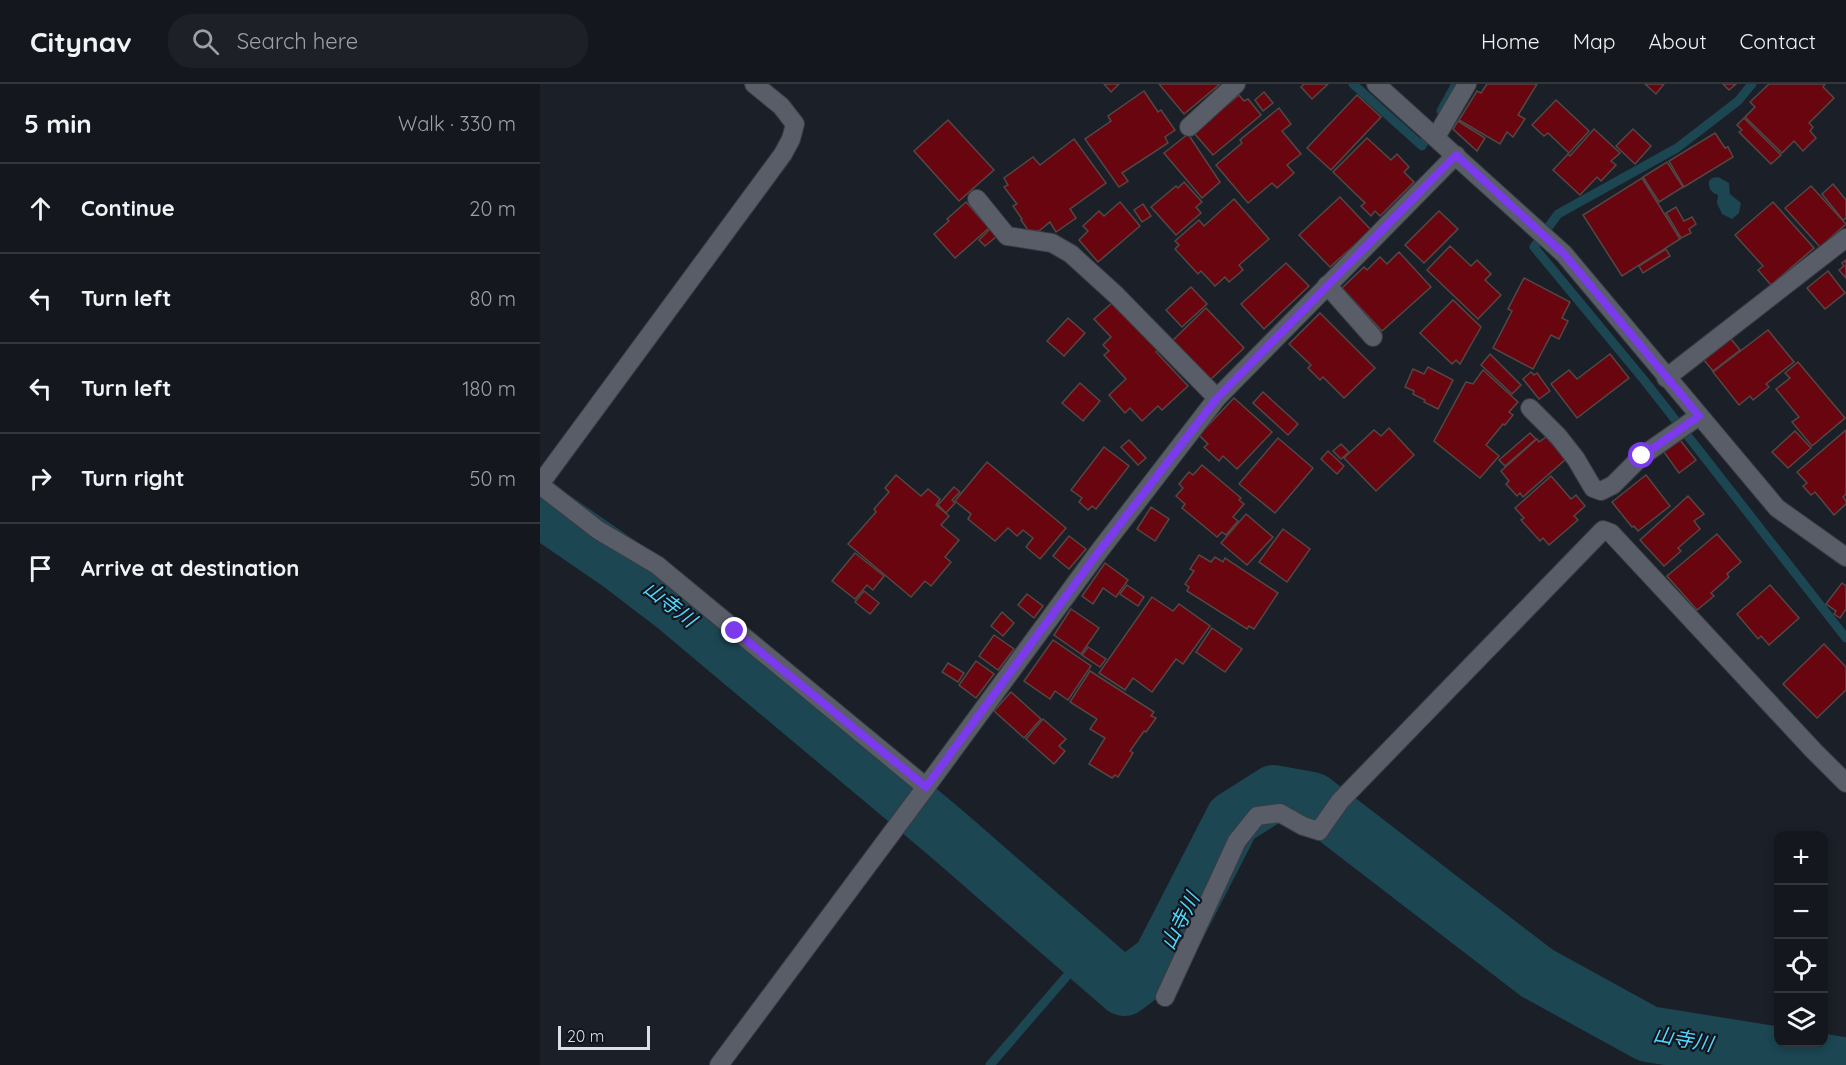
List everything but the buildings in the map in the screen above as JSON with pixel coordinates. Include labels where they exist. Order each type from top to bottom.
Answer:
[{"type":"street","points":[[754,84],[781,106],[795,124],[791,139],[783,154],[540,484],[598,530],[657,565],[926,787]]},
{"type":"street","points":[[1189,127],[1236,84]]},
{"type":"street","points":[[1376,84],[1564,254],[1777,508],[1846,557]]},
{"type":"street","points":[[1436,137],[1467,84]]},
{"type":"street","points":[[719,1065],[1097,554],[1217,398],[1456,155]]},
{"type":"street","points":[[977,199],[1007,236],[1052,243],[1071,254],[1116,295],[1217,398]]},
{"type":"street","points":[[1666,378],[1846,238]]},
{"type":"street","points":[[1327,285],[1373,337]]},
{"type":"street","points":[[1530,408],[1576,459],[1593,488],[1601,491],[1613,485],[1642,456],[1699,416]]},
{"type":"street","points":[[1165,997],[1237,841],[1257,816],[1280,813],[1303,826],[1318,831],[1340,801],[1603,530],[1611,533],[1846,783]]},
{"type":"water","points":[[1718,177],[1729,183],[1730,194],[1741,203],[1739,213],[1732,219],[1722,214],[1717,203],[1718,195],[1710,188],[1709,181]]},
{"type":"waterway","points":[[1353,84],[1422,146],[1430,131]]},
{"type":"waterway","points":[[1441,111],[1456,84]]},
{"type":"waterway","points":[[1752,84],[1738,101],[1677,148],[1558,214],[1534,247],[1644,380],[1846,638]]},
{"type":"waterway","name":"山寺川","points":[[540,509],[620,564],[675,606],[947,834],[1124,988],[1160,961],[1233,819],[1274,793],[1312,800],[1537,973],[1648,1034],[1843,1065]]},
{"type":"waterway","points":[[990,1065],[1066,977]]},
{"type":"route","points":[[735,631],[926,787],[1097,554],[1217,398],[1456,155],[1564,254],[1699,416],[1642,456]]}]
